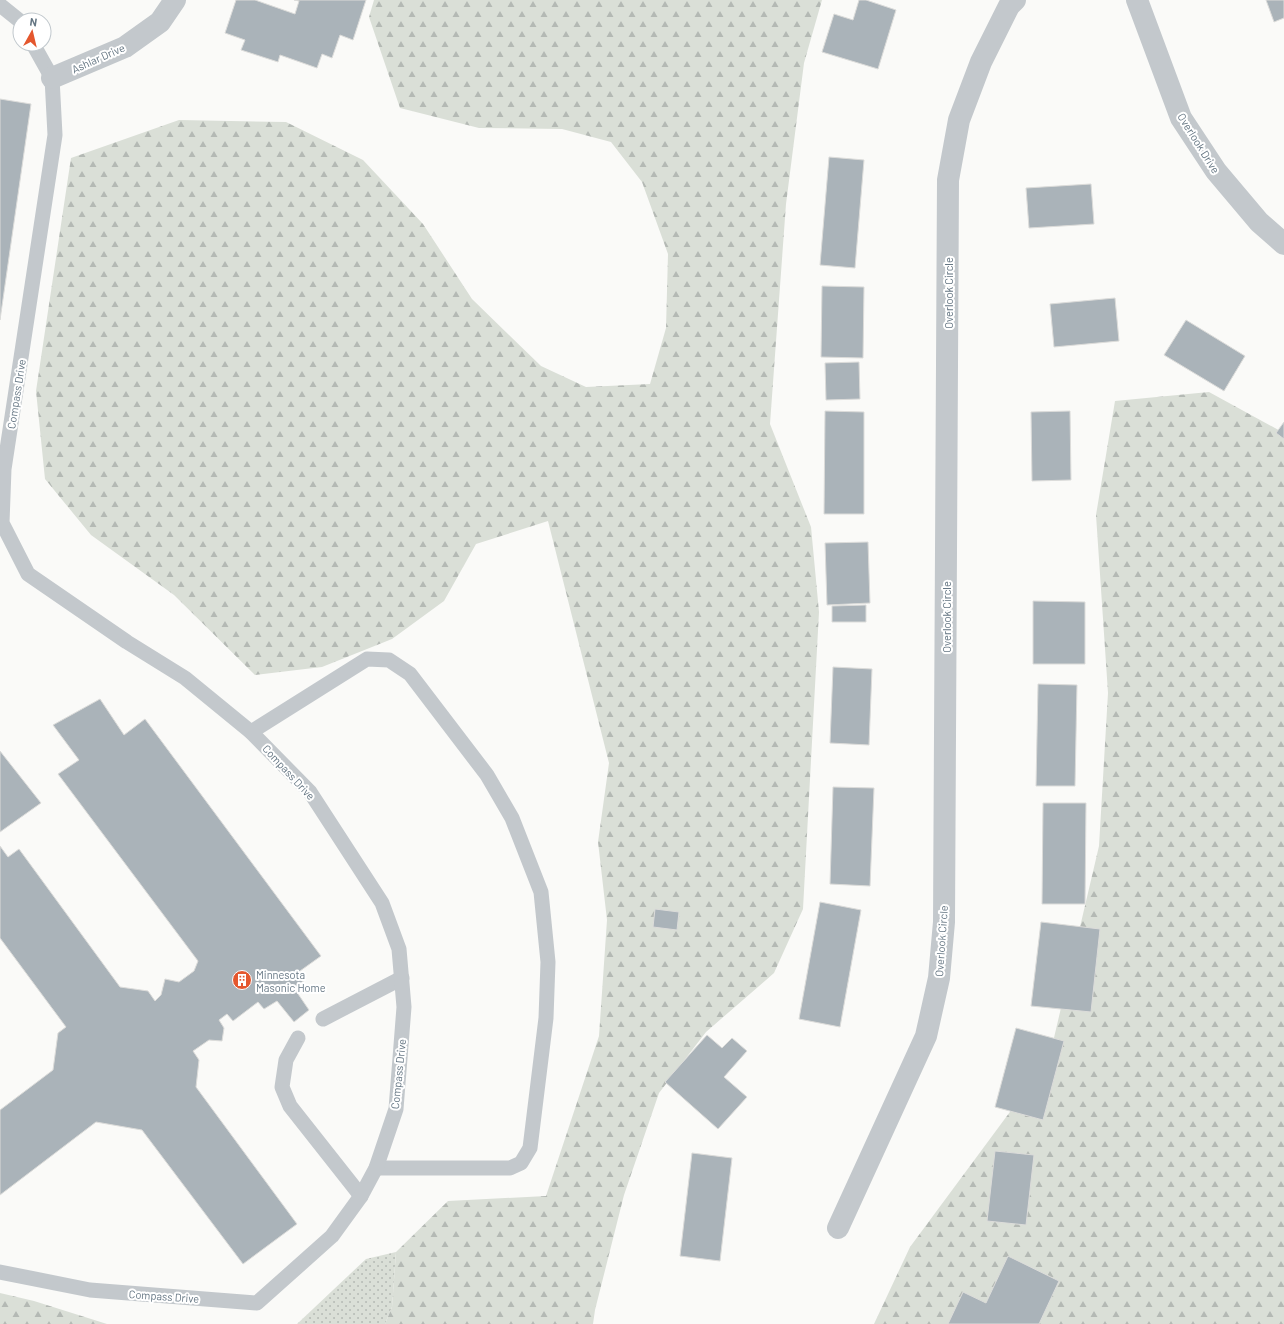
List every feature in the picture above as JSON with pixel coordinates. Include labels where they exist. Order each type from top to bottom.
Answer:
[{"type":"street","name":"Ashlar Drive","points":[[52,78],[125,47],[160,22],[175,0]]},
{"type":"street","name":"Overlook Circle","points":[[838,1228],[926,1036],[939,978],[944,922],[948,180],[959,120],[980,62],[1009,6],[1015,0]]},
{"type":"street","name":"Overlook Drive","points":[[1138,0],[1181,118],[1216,171],[1259,222],[1284,244]]},
{"type":"lane","points":[[0,5],[12,14]]},
{"type":"lane","name":"Compass Drive","points":[[0,1272],[90,1290],[257,1303],[332,1236],[362,1196],[376,1168],[396,1109],[404,1007],[399,949],[382,903],[310,792],[252,732],[185,678],[127,642],[28,574],[2,523],[4,469],[55,135],[52,78],[37,52]]},
{"type":"lane","points":[[252,732],[367,659],[389,660],[410,674],[487,774],[512,818],[541,892],[547,956],[546,1018],[530,1148],[521,1163],[510,1168],[376,1168]]},
{"type":"lane","points":[[323,1018],[402,978]]},
{"type":"lane","points":[[298,1038],[286,1060],[282,1087],[290,1106],[362,1196]]},
{"type":"green space","points":[[374,0],[822,0],[804,63],[786,204],[770,424],[811,527],[819,612],[803,909],[774,973],[706,1032],[659,1093],[624,1195],[595,1310],[593,1324],[385,1324],[392,1307],[396,1252],[448,1201],[546,1196],[599,1036],[607,920],[598,842],[609,763],[548,521],[476,544],[444,601],[392,639],[322,667],[255,675],[174,595],[91,535],[45,479],[36,391],[71,158],[179,120],[286,122],[363,160],[423,224],[472,299],[541,366],[586,387],[650,384],[666,328],[668,254],[642,182],[611,142],[562,129],[479,128],[400,108],[369,17]]},
{"type":"green space","points":[[1209,392],[1284,433],[1284,1324],[874,1324],[910,1247],[1049,1059],[1099,846],[1108,693],[1096,515],[1115,401]]},
{"type":"green space","points":[[396,1252],[392,1307],[385,1324],[297,1324],[366,1259]]},
{"type":"green space","points":[[0,1293],[34,1301],[107,1324],[0,1324]]},
{"type":"building","points":[[236,0],[255,0],[295,14],[299,1],[294,0],[366,0],[353,40],[340,35],[332,58],[322,54],[317,68],[280,55],[278,62],[241,50],[245,40],[225,33]]},
{"type":"building","points":[[859,0],[866,0],[896,10],[878,69],[822,52],[834,14],[853,20]]},
{"type":"building","points":[[1266,0],[1284,0],[1284,18],[1274,22]]},
{"type":"building","points":[[0,99],[31,104],[0,320]]},
{"type":"building","points":[[829,157],[864,160],[855,268],[820,265]]},
{"type":"building","points":[[1091,184],[1094,224],[1029,228],[1026,188]]},
{"type":"building","points":[[822,286],[864,287],[863,358],[821,357]]},
{"type":"building","points":[[1115,298],[1119,341],[1054,347],[1050,304]]},
{"type":"building","points":[[1186,320],[1245,356],[1224,391],[1164,355]]},
{"type":"building","points":[[859,362],[860,399],[826,400],[825,363]]},
{"type":"building","points":[[825,411],[864,412],[864,514],[824,514]]},
{"type":"building","points":[[1070,411],[1071,480],[1032,481],[1031,412]]},
{"type":"building","points":[[1284,422],[1284,439],[1276,433]]},
{"type":"building","points":[[868,542],[870,603],[827,605],[825,543]]},
{"type":"building","points":[[1033,601],[1085,602],[1085,664],[1033,664]]},
{"type":"building","points":[[866,605],[866,622],[832,622],[832,606]]},
{"type":"building","points":[[833,667],[872,669],[869,745],[830,743]]},
{"type":"building","points":[[1038,684],[1077,685],[1075,786],[1036,786]]},
{"type":"building","name":"Minnesota Masonic Home","points":[[100,699],[124,735],[145,719],[321,956],[300,971],[306,979],[294,988],[309,1010],[294,1022],[277,1001],[264,1009],[258,1002],[233,1021],[227,1014],[219,1020],[224,1028],[222,1041],[209,1040],[193,1051],[199,1060],[196,1087],[297,1224],[243,1264],[142,1130],[96,1122],[0,1195],[0,1110],[53,1070],[58,1033],[66,1027],[0,938],[0,846],[8,857],[19,849],[120,987],[148,991],[155,1001],[161,995],[165,979],[179,982],[194,971],[198,961],[58,774],[79,760],[53,725]]},
{"type":"building","points":[[0,751],[41,803],[0,832]]},
{"type":"building","points":[[833,787],[874,788],[870,886],[830,884]]},
{"type":"building","points":[[1043,803],[1086,803],[1085,904],[1042,904]]},
{"type":"building","points":[[820,902],[861,910],[840,1027],[799,1019]]},
{"type":"building","points":[[655,909],[679,912],[677,930],[653,927]]},
{"type":"building","points":[[1041,922],[1100,929],[1091,1012],[1031,1006]]},
{"type":"building","points":[[1016,1028],[1064,1041],[1043,1120],[995,1107]]},
{"type":"building","points":[[707,1035],[722,1048],[732,1038],[747,1051],[724,1077],[747,1097],[718,1129],[665,1082]]},
{"type":"building","points":[[995,1151],[1034,1155],[1026,1225],[987,1221]]},
{"type":"building","points":[[692,1153],[732,1158],[720,1261],[680,1256]]},
{"type":"building","points":[[1008,1256],[1059,1281],[1039,1324],[948,1324],[963,1292],[986,1303]]},
{"type":"place","name":"Minnesota Masonic Home","points":[[242,980]]}]
